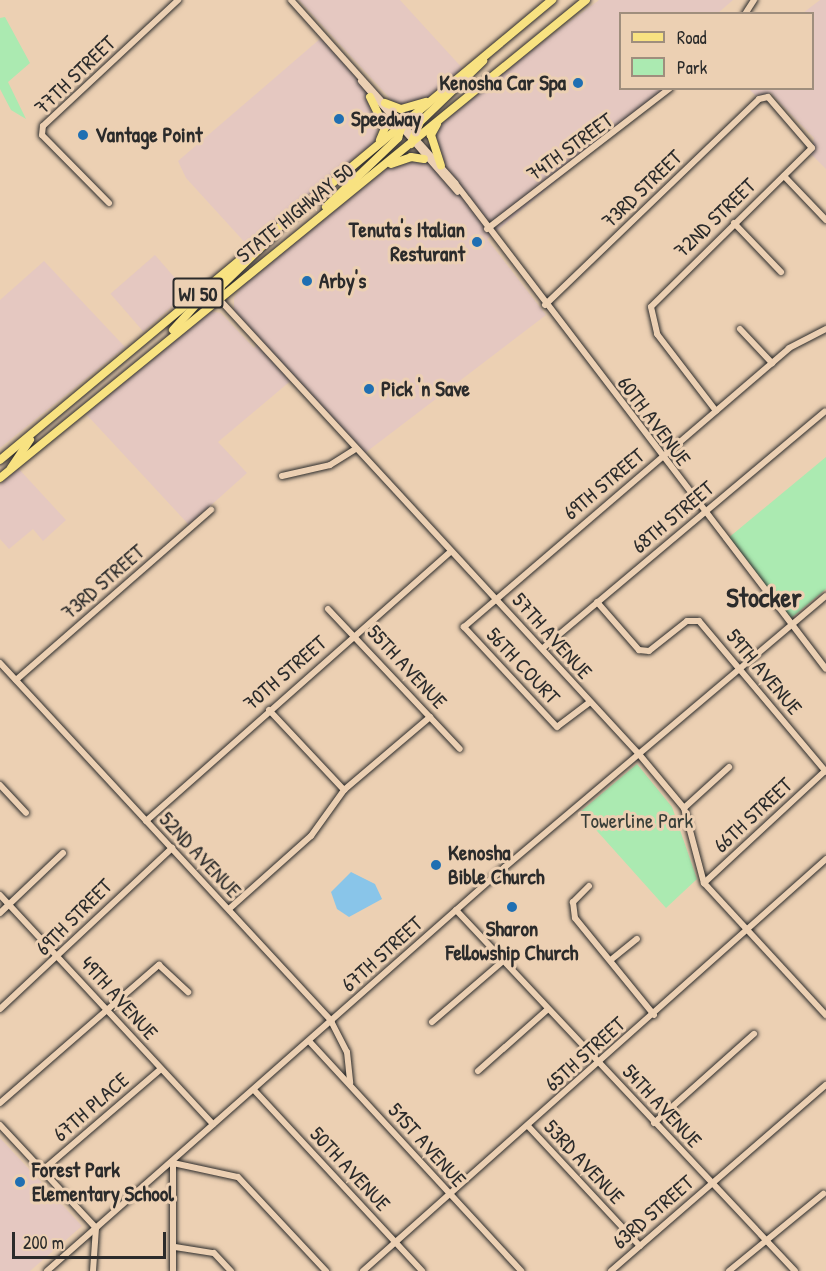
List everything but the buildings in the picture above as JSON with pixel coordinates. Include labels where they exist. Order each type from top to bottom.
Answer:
[{"type":"main road","name":"STATE HIGHWAY 50","points":[[0,460],[202,289],[377,144],[401,128],[429,101],[552,0]]},
{"type":"main road","name":"STATE HIGHWAY 50","points":[[0,478],[584,0]]},
{"type":"main road","points":[[414,139],[494,47]]},
{"type":"main road","points":[[370,97],[385,128],[377,144]]},
{"type":"main road","points":[[385,103],[405,109],[429,101]]},
{"type":"main road","points":[[439,120],[431,135],[441,165]]},
{"type":"main road","points":[[317,219],[341,187],[401,128]]},
{"type":"main road","points":[[377,171],[406,158],[424,159]]},
{"type":"main road","points":[[219,299],[221,286],[285,221]]},
{"type":"main road","points":[[143,360],[195,307],[202,289]]},
{"type":"main road","points":[[11,468],[42,425]]},
{"type":"street","name":"77TH STREET","points":[[109,203],[42,135],[42,126],[178,0]]},
{"type":"street","name":"60TH AVENUE","points":[[291,0],[361,81],[385,103],[401,128],[414,139],[424,159],[458,192]]},
{"type":"street","name":"60TH AVENUE","points":[[361,81],[370,97],[441,165],[458,192],[660,459],[704,513],[789,627],[826,669]]},
{"type":"street","name":"74TH STREET","points":[[487,229],[667,90]]},
{"type":"street","name":"73RD STREET","points":[[545,305],[764,96],[810,140],[810,151]]},
{"type":"street","name":"72ND STREET","points":[[716,411],[657,334],[650,314],[661,292],[810,151]]},
{"type":"street","points":[[783,176],[826,220]]},
{"type":"street","points":[[734,223],[781,272]]},
{"type":"street","name":"57TH AVENUE","points":[[219,299],[449,553],[495,597],[638,753],[684,808],[704,883],[826,1015]]},
{"type":"street","points":[[740,329],[772,363]]},
{"type":"street","name":"69TH STREET","points":[[464,627],[495,597],[772,363],[826,329]]},
{"type":"street","name":"68TH STREET","points":[[543,648],[825,411]]},
{"type":"street","points":[[282,476],[322,468],[354,450]]},
{"type":"street","name":"73RD STREET","points":[[16,680],[211,510]]},
{"type":"street","name":"70TH STREET","points":[[146,821],[449,553]]},
{"type":"street","name":"67TH STREET","points":[[46,1271],[173,1163],[213,1124],[456,910],[638,753],[826,596]]},
{"type":"street","name":"59TH AVENUE","points":[[597,602],[639,650],[649,651],[687,621],[699,621],[825,772]]},
{"type":"street","name":"55TH AVENUE","points":[[328,609],[460,749]]},
{"type":"street","name":"56TH COURT","points":[[464,627],[557,727],[590,702]]},
{"type":"street","name":"52ND AVENUE","points":[[0,663],[331,1021],[348,1052],[350,1083]]},
{"type":"street","points":[[269,710],[344,790]]},
{"type":"street","points":[[229,909],[311,836],[344,790],[430,717]]},
{"type":"street","points":[[684,808],[729,767]]},
{"type":"street","name":"66TH STREET","points":[[704,883],[825,772]]},
{"type":"street","points":[[0,785],[26,813]]},
{"type":"street","name":"69TH STREET","points":[[0,1009],[60,956],[84,925],[172,848]]},
{"type":"street","points":[[0,913],[63,853]]},
{"type":"street","name":"65TH STREET","points":[[363,1271],[448,1193],[528,1126],[825,864]]},
{"type":"street","points":[[590,886],[572,911],[654,1015]]},
{"type":"street","name":"49TH AVENUE","points":[[0,895],[60,956],[106,1010],[213,1124]]},
{"type":"street","name":"54TH AVENUE","points":[[456,910],[547,1010],[600,1063],[795,1271]]},
{"type":"street","points":[[612,959],[638,939]]},
{"type":"street","points":[[432,1022],[503,961]]},
{"type":"street","points":[[0,1104],[159,965],[188,992]]},
{"type":"street","points":[[478,1071],[547,1010]]},
{"type":"street","points":[[654,1123],[754,1034]]},
{"type":"street","name":"51ST AVENUE","points":[[309,1041],[521,1271]]},
{"type":"street","name":"67TH PLACE","points":[[43,1170],[160,1069]]},
{"type":"street","name":"63RD STREET","points":[[611,1271],[826,1085]]},
{"type":"street","name":"50TH AVENUE","points":[[254,1090],[422,1271]]},
{"type":"street","points":[[0,1125],[96,1228],[93,1271]]},
{"type":"street","name":"53RD AVENUE","points":[[528,1126],[640,1246]]},
{"type":"street","points":[[172,1271],[175,1247],[173,1163],[238,1178],[326,1271]]},
{"type":"street","points":[[729,1271],[764,1240],[823,1194]]},
{"type":"street","points":[[175,1247],[214,1253],[231,1271]]},
{"type":"shaded area","points":[[299,0],[400,0],[465,71],[430,99],[397,106]]},
{"type":"shaded area","points":[[599,0],[733,0],[719,12],[619,12],[619,90],[665,90],[487,239],[546,315],[365,453],[294,378],[218,442],[247,473],[189,525],[86,414],[208,311],[221,313],[254,348],[259,342],[234,311],[234,298],[245,283],[405,153],[420,151],[448,184],[432,146],[437,121]]},
{"type":"shaded area","points":[[820,0],[826,0],[826,169],[811,154],[814,138],[771,93],[756,96],[750,90],[814,90],[814,12],[804,12]]},
{"type":"shaded area","points":[[321,38],[379,103],[376,141],[249,247],[186,178],[178,161]]},
{"type":"shaded area","points":[[155,255],[188,293],[143,331],[110,294]]},
{"type":"shaded area","points":[[44,261],[125,347],[0,448],[0,300]]},
{"type":"shaded area","points":[[18,468],[66,520],[43,541],[33,529],[9,549],[0,539],[0,484]]},
{"type":"shaded area","name":"Forest Park Elementary School","points":[[0,1138],[82,1226],[30,1271],[0,1271]]},
{"type":"green space","points":[[5,17],[30,63],[8,82],[26,119],[11,110],[0,89],[0,18]]},
{"type":"green space","points":[[826,457],[826,589],[789,620],[727,539]]},
{"type":"green space","name":"Towerline Park","points":[[637,764],[672,807],[697,879],[666,908],[580,812]]},
{"type":"water","points":[[351,872],[375,884],[382,899],[349,917],[337,909],[331,892]]},
{"type":"place","name":"Kenosha Car Spa","points":[[578,83]]},
{"type":"place","name":"Speedway","points":[[339,119]]},
{"type":"place","name":"Vantage Point","points":[[83,135]]},
{"type":"place","name":"Tenuta's Italian Resturant","points":[[477,242]]},
{"type":"place","name":"Arby's","points":[[307,281]]},
{"type":"place","name":"Pick 'n Save","points":[[369,389]]},
{"type":"place","name":"Kenosha Bible Church","points":[[436,865]]},
{"type":"place","name":"Sharon Fellowship Church","points":[[512,907]]},
{"type":"place","name":"Forest Park Elementary School","points":[[20,1182]]},
{"type":"district","name":"Stocker","points":[[764,598]]}]
